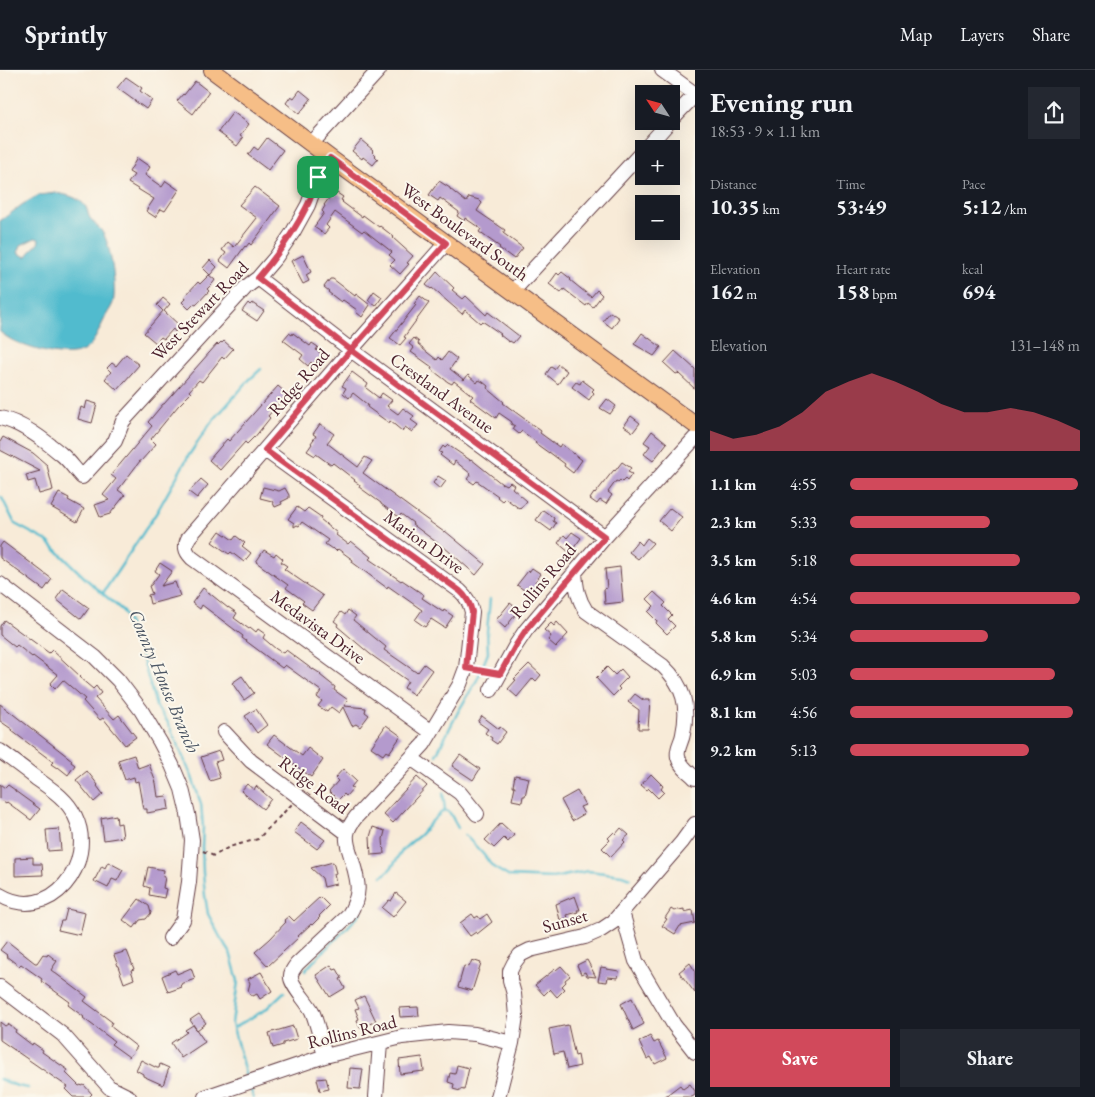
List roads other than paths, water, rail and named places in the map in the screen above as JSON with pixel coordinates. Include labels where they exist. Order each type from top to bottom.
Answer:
[{"type":"main road","name":"West Boulevard South","points":[[212,70],[695,425]]},
{"type":"street","points":[[311,144],[379,70]]},
{"type":"street","points":[[662,70],[695,95],[680,111]]},
{"type":"street","points":[[653,140],[662,130]]},
{"type":"street","name":"West Stewart Road","points":[[0,418],[10,420],[26,428],[55,449],[82,478],[115,441],[123,421],[276,257],[308,205],[318,177],[330,158]]},
{"type":"street","points":[[513,291],[635,159]]},
{"type":"street","name":"Ridge Road","points":[[185,548],[189,537],[446,243]]},
{"type":"street","name":"Crestland Avenue","points":[[258,278],[351,350],[605,537]]},
{"type":"street","name":"Rollins Road","points":[[491,690],[526,630],[605,537],[695,438]]},
{"type":"street","name":"Marion Drive","points":[[265,450],[460,591],[470,603],[472,612],[466,668],[460,684],[431,732]]},
{"type":"street","name":"Medavista Drive","points":[[185,548],[192,558],[431,732]]},
{"type":"street","points":[[575,572],[576,588],[586,611],[663,666],[678,683],[683,694],[685,706],[683,736],[678,750],[678,758],[695,778]]},
{"type":"street","points":[[0,584],[95,657],[118,680],[141,710],[172,765],[182,788],[192,846],[183,920],[170,938]]},
{"type":"street","points":[[683,736],[695,726]]},
{"type":"street","name":"Ridge Road","points":[[224,732],[251,762],[347,833],[347,841],[358,882],[358,895],[354,906],[348,916],[297,964],[292,970],[291,978],[313,1014],[325,1056]]},
{"type":"street","points":[[347,833],[356,817],[424,744],[431,732]]},
{"type":"street","points":[[0,751],[59,795],[76,817],[81,834],[81,851],[78,866],[71,878],[60,890],[47,898],[31,903],[14,902],[0,895]]},
{"type":"street","points":[[411,758],[460,793],[477,814]]},
{"type":"street","name":"Sunset","points":[[498,1097],[512,1042],[516,1016],[514,994],[510,980],[510,971],[514,963],[520,955],[530,950],[585,937],[613,922],[682,842],[695,824]]},
{"type":"street","points":[[622,912],[636,961],[674,1024],[695,1052]]},
{"type":"street","points":[[0,987],[63,1035],[109,1087],[129,1097]]},
{"type":"street","name":"Rollins Road","points":[[205,1097],[325,1056],[402,1037],[448,1032],[475,1034],[512,1042]]},
{"type":"street","points":[[376,1097],[380,1043]]},
{"type":"water","points":[[56,193],[80,201],[86,207],[90,218],[103,233],[109,249],[114,279],[113,303],[89,346],[86,349],[71,354],[42,351],[14,341],[0,332],[0,221],[39,195]],"holes":[[[35,238],[39,239],[38,244],[26,257],[18,253],[21,245]]]},
{"type":"waterway","points":[[103,593],[157,512],[189,455],[210,424],[261,369]]},
{"type":"waterway","name":"County House Branch","points":[[0,497],[15,524],[47,541],[86,579],[123,611],[141,653],[156,706],[167,721],[192,777],[201,804],[205,896],[208,914],[230,952],[238,981],[232,1023],[246,1077]]},
{"type":"waterway","points":[[436,755],[477,680],[488,653],[487,631],[490,599]]},
{"type":"waterway","points":[[443,793],[445,810]]},
{"type":"waterway","points":[[382,876],[391,868],[402,851],[445,810],[450,813],[458,828]]},
{"type":"waterway","points":[[465,835],[493,867],[508,876],[553,878],[588,871],[622,875],[630,878]]},
{"type":"waterway","points":[[305,971],[361,912]]},
{"type":"waterway","points":[[233,1028],[265,1010],[284,992]]},
{"type":"waterway","points":[[0,1079],[28,1088]]},
{"type":"waterway","name":"County House Branch","points":[[250,1087],[253,1097]]}]
